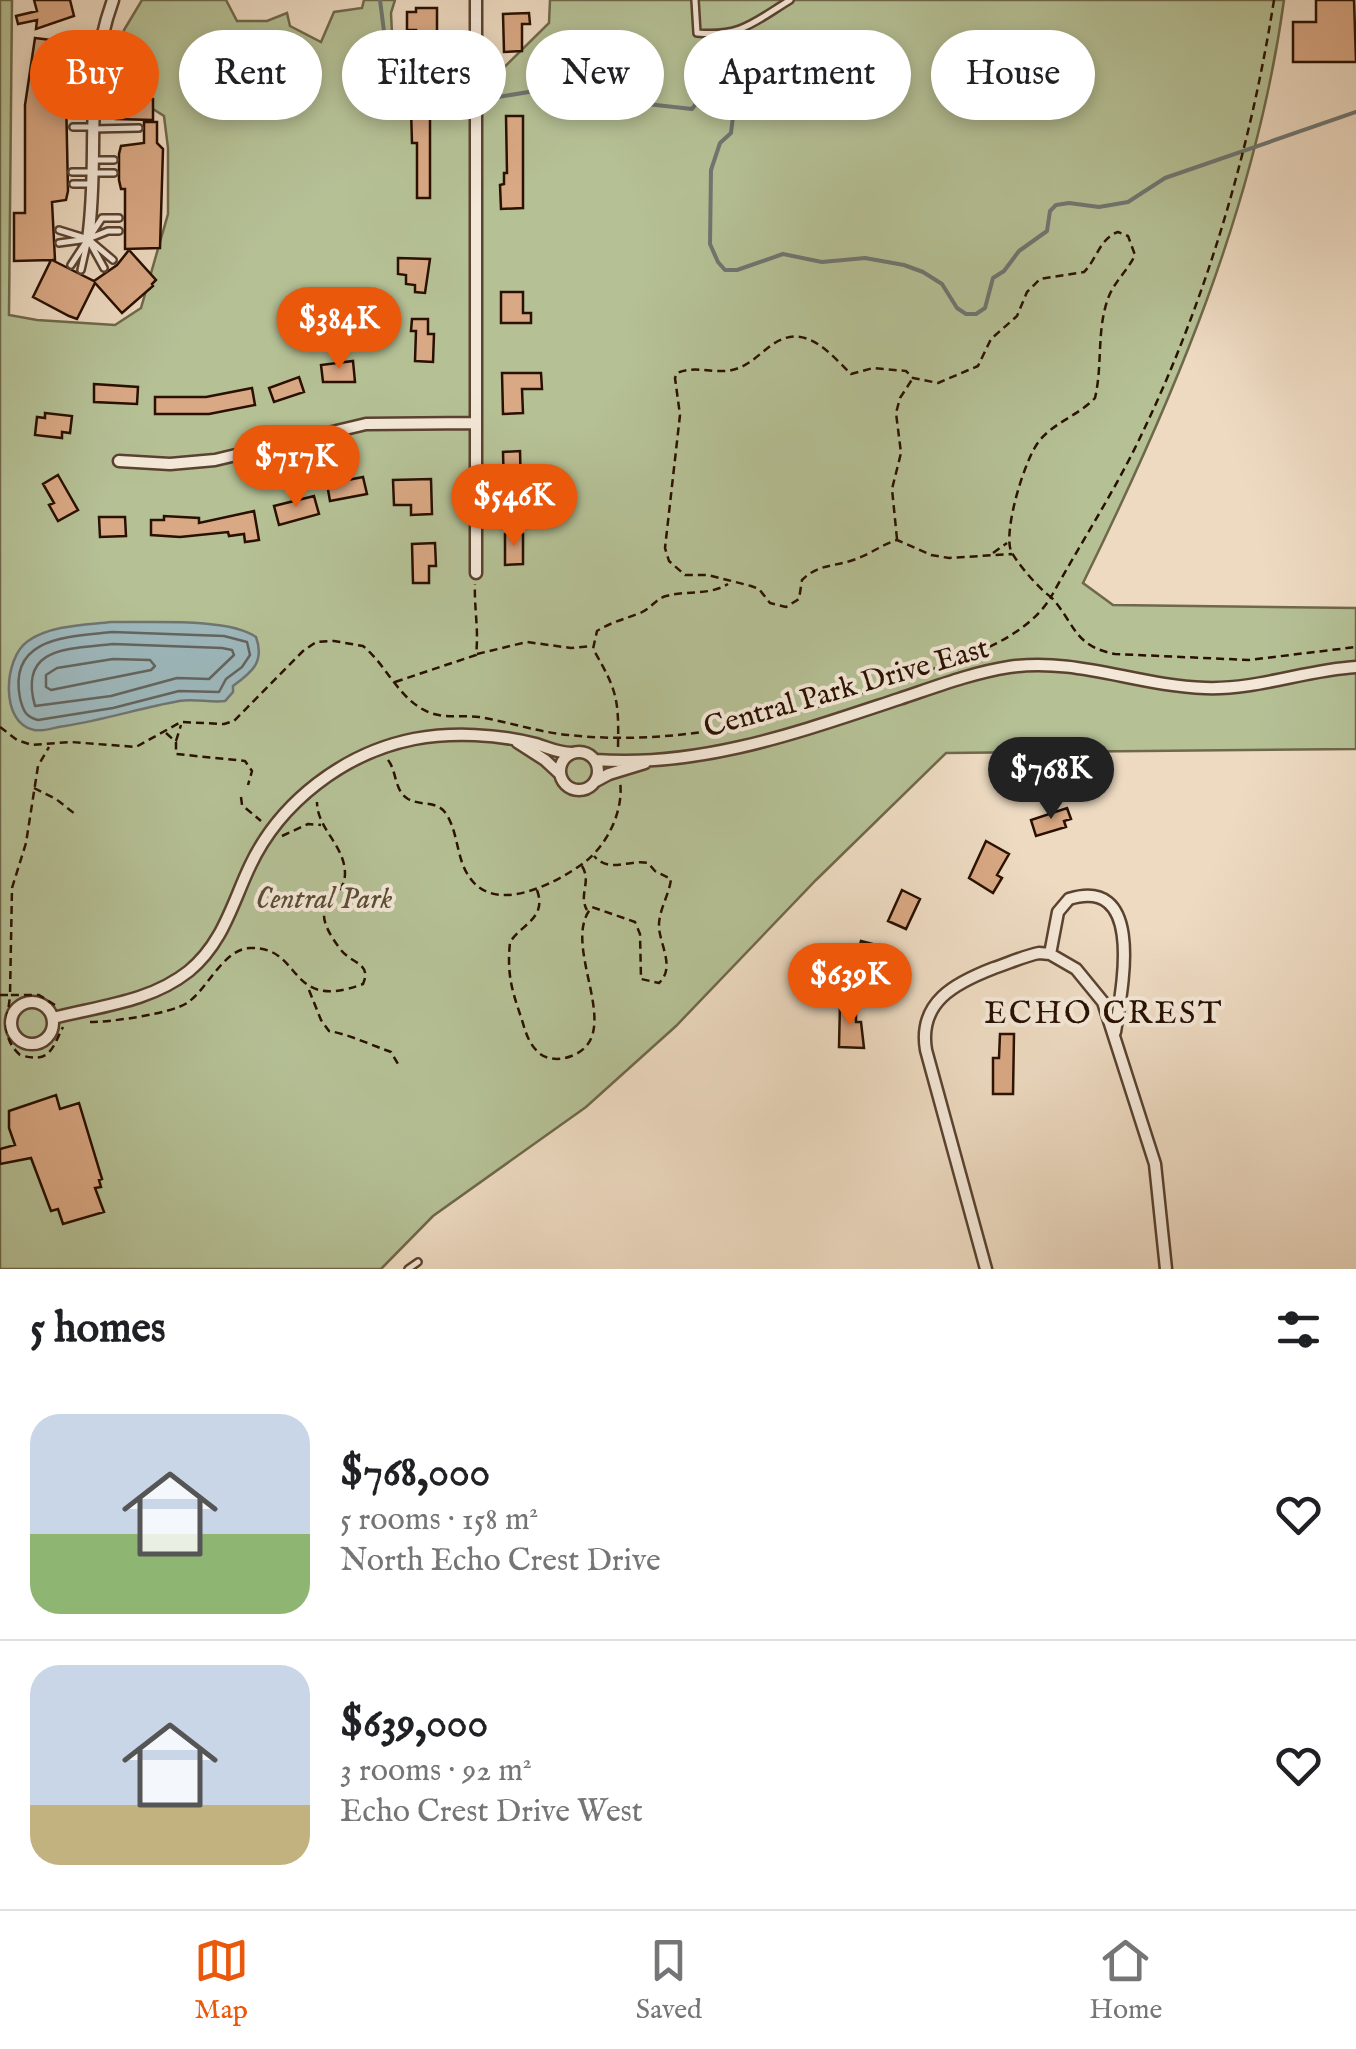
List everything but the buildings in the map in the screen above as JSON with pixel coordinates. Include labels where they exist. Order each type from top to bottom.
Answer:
[{"type":"street","points":[[476,0],[476,572]]},
{"type":"street","points":[[104,30],[111,5]]},
{"type":"street","points":[[88,239],[92,120]]},
{"type":"street","points":[[119,462],[170,464],[214,460],[366,424],[475,423]]},
{"type":"street","name":"Central Park Drive East","points":[[516,742],[545,760],[572,790],[585,790],[602,776],[646,762],[758,744],[1011,666],[1078,666],[1156,684],[1204,688],[1260,684],[1356,667]]},
{"type":"street","name":"Central Park Drive East","points":[[53,1018],[144,996],[166,987],[193,968],[221,934],[252,861],[282,815],[329,775],[368,753],[408,740],[466,735],[585,753],[595,760],[646,762]]},
{"type":"street","points":[[560,774],[561,764],[572,753]]},
{"type":"street","points":[[595,760],[596,782]]},
{"type":"street","points":[[1050,954],[1058,912],[1069,899],[1098,898],[1112,908],[1121,922],[1124,943],[1115,1033]]},
{"type":"street","points":[[986,1269],[926,1050],[924,1029],[935,1002],[966,979],[1029,955],[1050,954],[1076,970],[1104,1002],[1156,1164],[1166,1269]]},
{"type":"street","name":"Central Park Drive East","points":[[26,1003],[43,1004],[53,1018],[50,1036],[34,1044],[22,1042],[11,1027],[16,1009],[26,1003]]},
{"type":"lane","points":[[100,0],[111,5]]},
{"type":"lane","points":[[695,0],[697,33],[723,35],[744,29],[790,0]]},
{"type":"lane","points":[[73,127],[138,128]]},
{"type":"lane","points":[[74,184],[114,160]]},
{"type":"lane","points":[[72,172],[114,173]]},
{"type":"lane","points":[[71,265],[102,218],[119,218]]},
{"type":"lane","points":[[59,230],[88,239],[113,260]]},
{"type":"lane","points":[[59,242],[119,232]]},
{"type":"lane","points":[[88,239],[104,268]]},
{"type":"lane","points":[[81,270],[88,239]]},
{"type":"lane","points":[[408,1269],[418,1262]]},
{"type":"path","points":[[0,727],[25,744],[85,742],[129,748],[183,722],[224,724],[237,719],[303,652],[322,641],[363,646],[415,703],[434,714],[479,717],[570,736],[664,737],[715,732],[830,705],[973,654],[1032,622],[1052,597],[1111,494],[1194,308],[1238,169],[1274,0]]},
{"type":"path","points":[[1010,541],[984,557],[950,558],[932,556],[897,540],[856,559],[816,568],[802,580],[798,599],[786,608],[770,603],[758,589],[708,575],[685,576],[669,561],[665,548],[680,414],[677,373],[686,369],[731,370],[761,356],[779,341],[794,337],[823,346],[851,374],[873,368],[944,381],[978,366],[991,339],[1017,316],[1027,292],[1040,279],[1084,272],[1104,240],[1118,232],[1128,236],[1135,256],[1108,300],[1100,334],[1095,398],[1057,424],[1032,450],[1019,483],[1010,541],[1012,554],[1052,597],[1074,632],[1102,652],[1249,660],[1356,647]]},
{"type":"path","points":[[897,540],[892,489],[901,453],[896,414],[900,398],[913,378]]},
{"type":"path","points":[[992,554],[1012,554]]},
{"type":"path","points":[[476,572],[476,654]]},
{"type":"path","points":[[618,756],[616,691],[593,646],[597,631],[622,617],[646,611],[665,596],[708,592],[729,583]]},
{"type":"path","points":[[394,682],[476,654],[527,642],[570,648],[593,646]]},
{"type":"path","points":[[183,722],[176,754],[245,761],[252,770],[248,785]]},
{"type":"path","points":[[162,732],[176,742]]},
{"type":"path","points":[[0,995],[10,995],[11,899],[26,843],[40,760],[50,746]]},
{"type":"path","points":[[383,758],[392,764],[404,796],[412,801],[430,802],[447,815],[472,881],[494,893],[536,889],[593,855],[620,807],[620,775]]},
{"type":"path","points":[[34,788],[75,814]]},
{"type":"path","points":[[241,797],[242,804],[266,826]]},
{"type":"path","points":[[276,833],[286,836],[308,824],[317,811]]},
{"type":"path","points":[[308,824],[322,825]]},
{"type":"path","points":[[588,911],[597,907],[636,922],[641,980],[659,983],[665,977],[667,966],[659,922],[671,879],[648,863],[602,865],[593,855]]},
{"type":"path","points":[[536,889],[541,907],[510,942],[510,989],[536,1050],[562,1059],[582,1050],[593,1031],[594,1006],[581,948],[588,911],[582,898],[588,880],[581,865]]},
{"type":"path","points":[[308,988],[328,1031],[391,1052],[398,1064]]},
{"type":"green space","name":"Central Park","points":[[0,0],[12,0],[9,315],[115,325],[141,308],[168,214],[168,148],[164,116],[159,113],[159,30],[124,30],[142,0],[226,0],[237,21],[267,21],[287,13],[290,26],[298,30],[179,30],[179,120],[322,120],[322,40],[334,12],[362,8],[364,0],[395,0],[392,30],[342,30],[342,120],[506,120],[506,66],[526,46],[526,120],[664,120],[664,30],[542,30],[549,23],[550,0],[1284,0],[1254,152],[1207,299],[1149,443],[1083,583],[1113,605],[1356,608],[1356,749],[946,753],[816,880],[676,1026],[586,1107],[433,1216],[381,1269],[0,1269]]},
{"type":"water","points":[[111,622],[227,626],[256,637],[258,660],[233,686],[225,701],[179,701],[42,730],[23,725],[15,716],[9,690],[20,649],[47,632]]},
{"type":"waterway","points":[[380,0],[384,30]]},
{"type":"waterway","points":[[506,96],[547,89],[578,97],[605,87],[637,95],[647,104],[692,109],[705,92],[723,93],[734,108],[731,133],[720,143],[711,170],[710,244],[725,270],[737,270],[783,254],[822,262],[865,258],[904,265],[942,284],[957,308],[966,314],[976,314],[985,308],[993,278],[1004,271],[1019,251],[1047,231],[1050,211],[1056,205],[1099,207],[1128,202],[1165,178],[1356,112]]},
{"type":"district","name":"ECHO CREST","points":[[1104,1012]]}]
